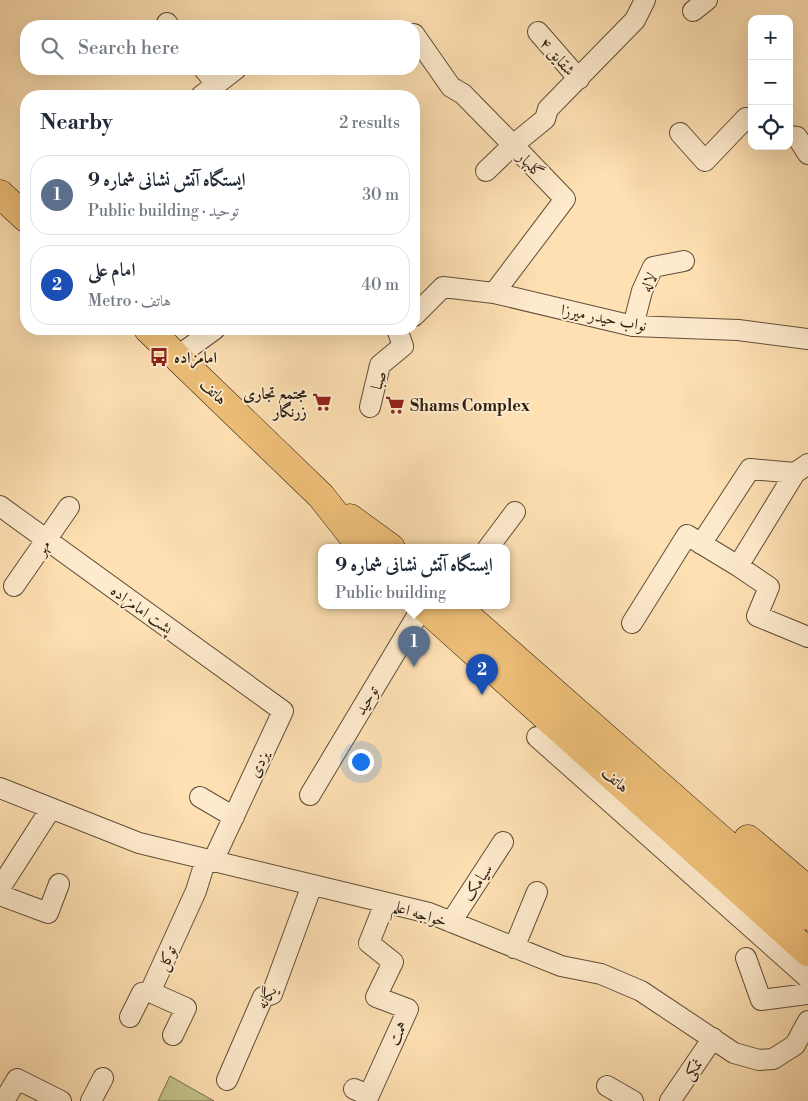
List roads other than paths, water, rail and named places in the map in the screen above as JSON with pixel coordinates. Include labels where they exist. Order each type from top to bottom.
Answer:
[{"type":"main road","points":[[0,194],[20,212]]},
{"type":"main road","name":"هاتف","points":[[155,335],[321,496],[359,544]]},
{"type":"main road","name":"هاتف","points":[[321,496],[386,544]]},
{"type":"main road","name":"هاتف","points":[[426,609],[808,952]]},
{"type":"main road","name":"هاتف","points":[[459,609],[808,916]]},
{"type":"main road","points":[[480,609],[808,890]]},
{"type":"street","name":"گلبهار","points":[[494,293],[565,200],[513,145],[545,119],[548,109],[635,20],[645,0]]},
{"type":"street","name":"شقایق ۴","points":[[538,32],[579,79]]},
{"type":"street","points":[[420,42],[451,87],[462,94],[513,145],[486,171]]},
{"type":"street","points":[[204,90],[210,76]]},
{"type":"street","points":[[680,133],[705,161],[746,118],[748,119]]},
{"type":"street","points":[[793,136],[797,137],[808,154]]},
{"type":"street","name":"لاله","points":[[633,326],[642,291],[653,267],[684,261]]},
{"type":"street","name":"نواب حیدر میرزا","points":[[420,310],[443,287],[494,293],[633,326],[738,330],[808,339]]},
{"type":"street","points":[[178,356],[207,335]]},
{"type":"street","name":"صبا","points":[[370,406],[380,365],[402,346],[399,335]]},
{"type":"street","points":[[701,544],[750,469],[802,469]]},
{"type":"street","points":[[738,566],[802,469]]},
{"type":"street","name":"پشت امامزاده","points":[[0,506],[283,711]]},
{"type":"street","name":"مهر","points":[[14,586],[69,507]]},
{"type":"street","points":[[491,544],[515,512]]},
{"type":"street","points":[[632,624],[687,535],[769,587],[757,616],[808,637]]},
{"type":"street","name":"توحید","points":[[310,795],[421,609]]},
{"type":"street","name":"یزدی","points":[[209,860],[234,817],[283,711]]},
{"type":"street","points":[[537,737],[808,978]]},
{"type":"street","name":"خواجه اعلم","points":[[0,788],[50,810],[139,843],[429,913],[561,966],[601,974],[641,992],[734,1053],[759,1060],[773,1059],[795,1045],[808,1022]]},
{"type":"street","points":[[200,797],[234,817]]},
{"type":"street","points":[[0,888],[50,810]]},
{"type":"street","name":"سیامک","points":[[451,922],[503,842]]},
{"type":"street","name":"توکل","points":[[130,1017],[142,993],[150,992],[209,860]]},
{"type":"street","points":[[0,895],[48,913],[59,884]]},
{"type":"street","name":"یگانه","points":[[227,1080],[263,997],[272,994],[312,885]]},
{"type":"street","points":[[514,948],[537,892]]},
{"type":"street","name":"همت","points":[[354,1089],[369,1096],[408,1009],[376,997],[394,962],[369,944],[384,903]]},
{"type":"street","points":[[746,958],[761,1000],[808,994]]},
{"type":"street","points":[[150,992],[186,1008],[173,1035]]},
{"type":"street","name":"نمکی","points":[[670,1101],[713,1038]]},
{"type":"street","points":[[91,1101],[103,1078]]},
{"type":"street","points":[[4,1101],[17,1079],[61,1101]]},
{"type":"street","points":[[607,1086],[633,1101]]},
{"type":"place","name":"امامزاده","points":[[159,357]]},
{"type":"place","name":"مجتمع تجاری زرنگار","points":[[322,402]]},
{"type":"place","name":"Shams Complex","points":[[395,405]]},
{"type":"place","name":"ایستگاه آتش نشانی شماره 9","points":[[414,667]]},
{"type":"place","name":"امام علی","points":[[482,695]]}]
